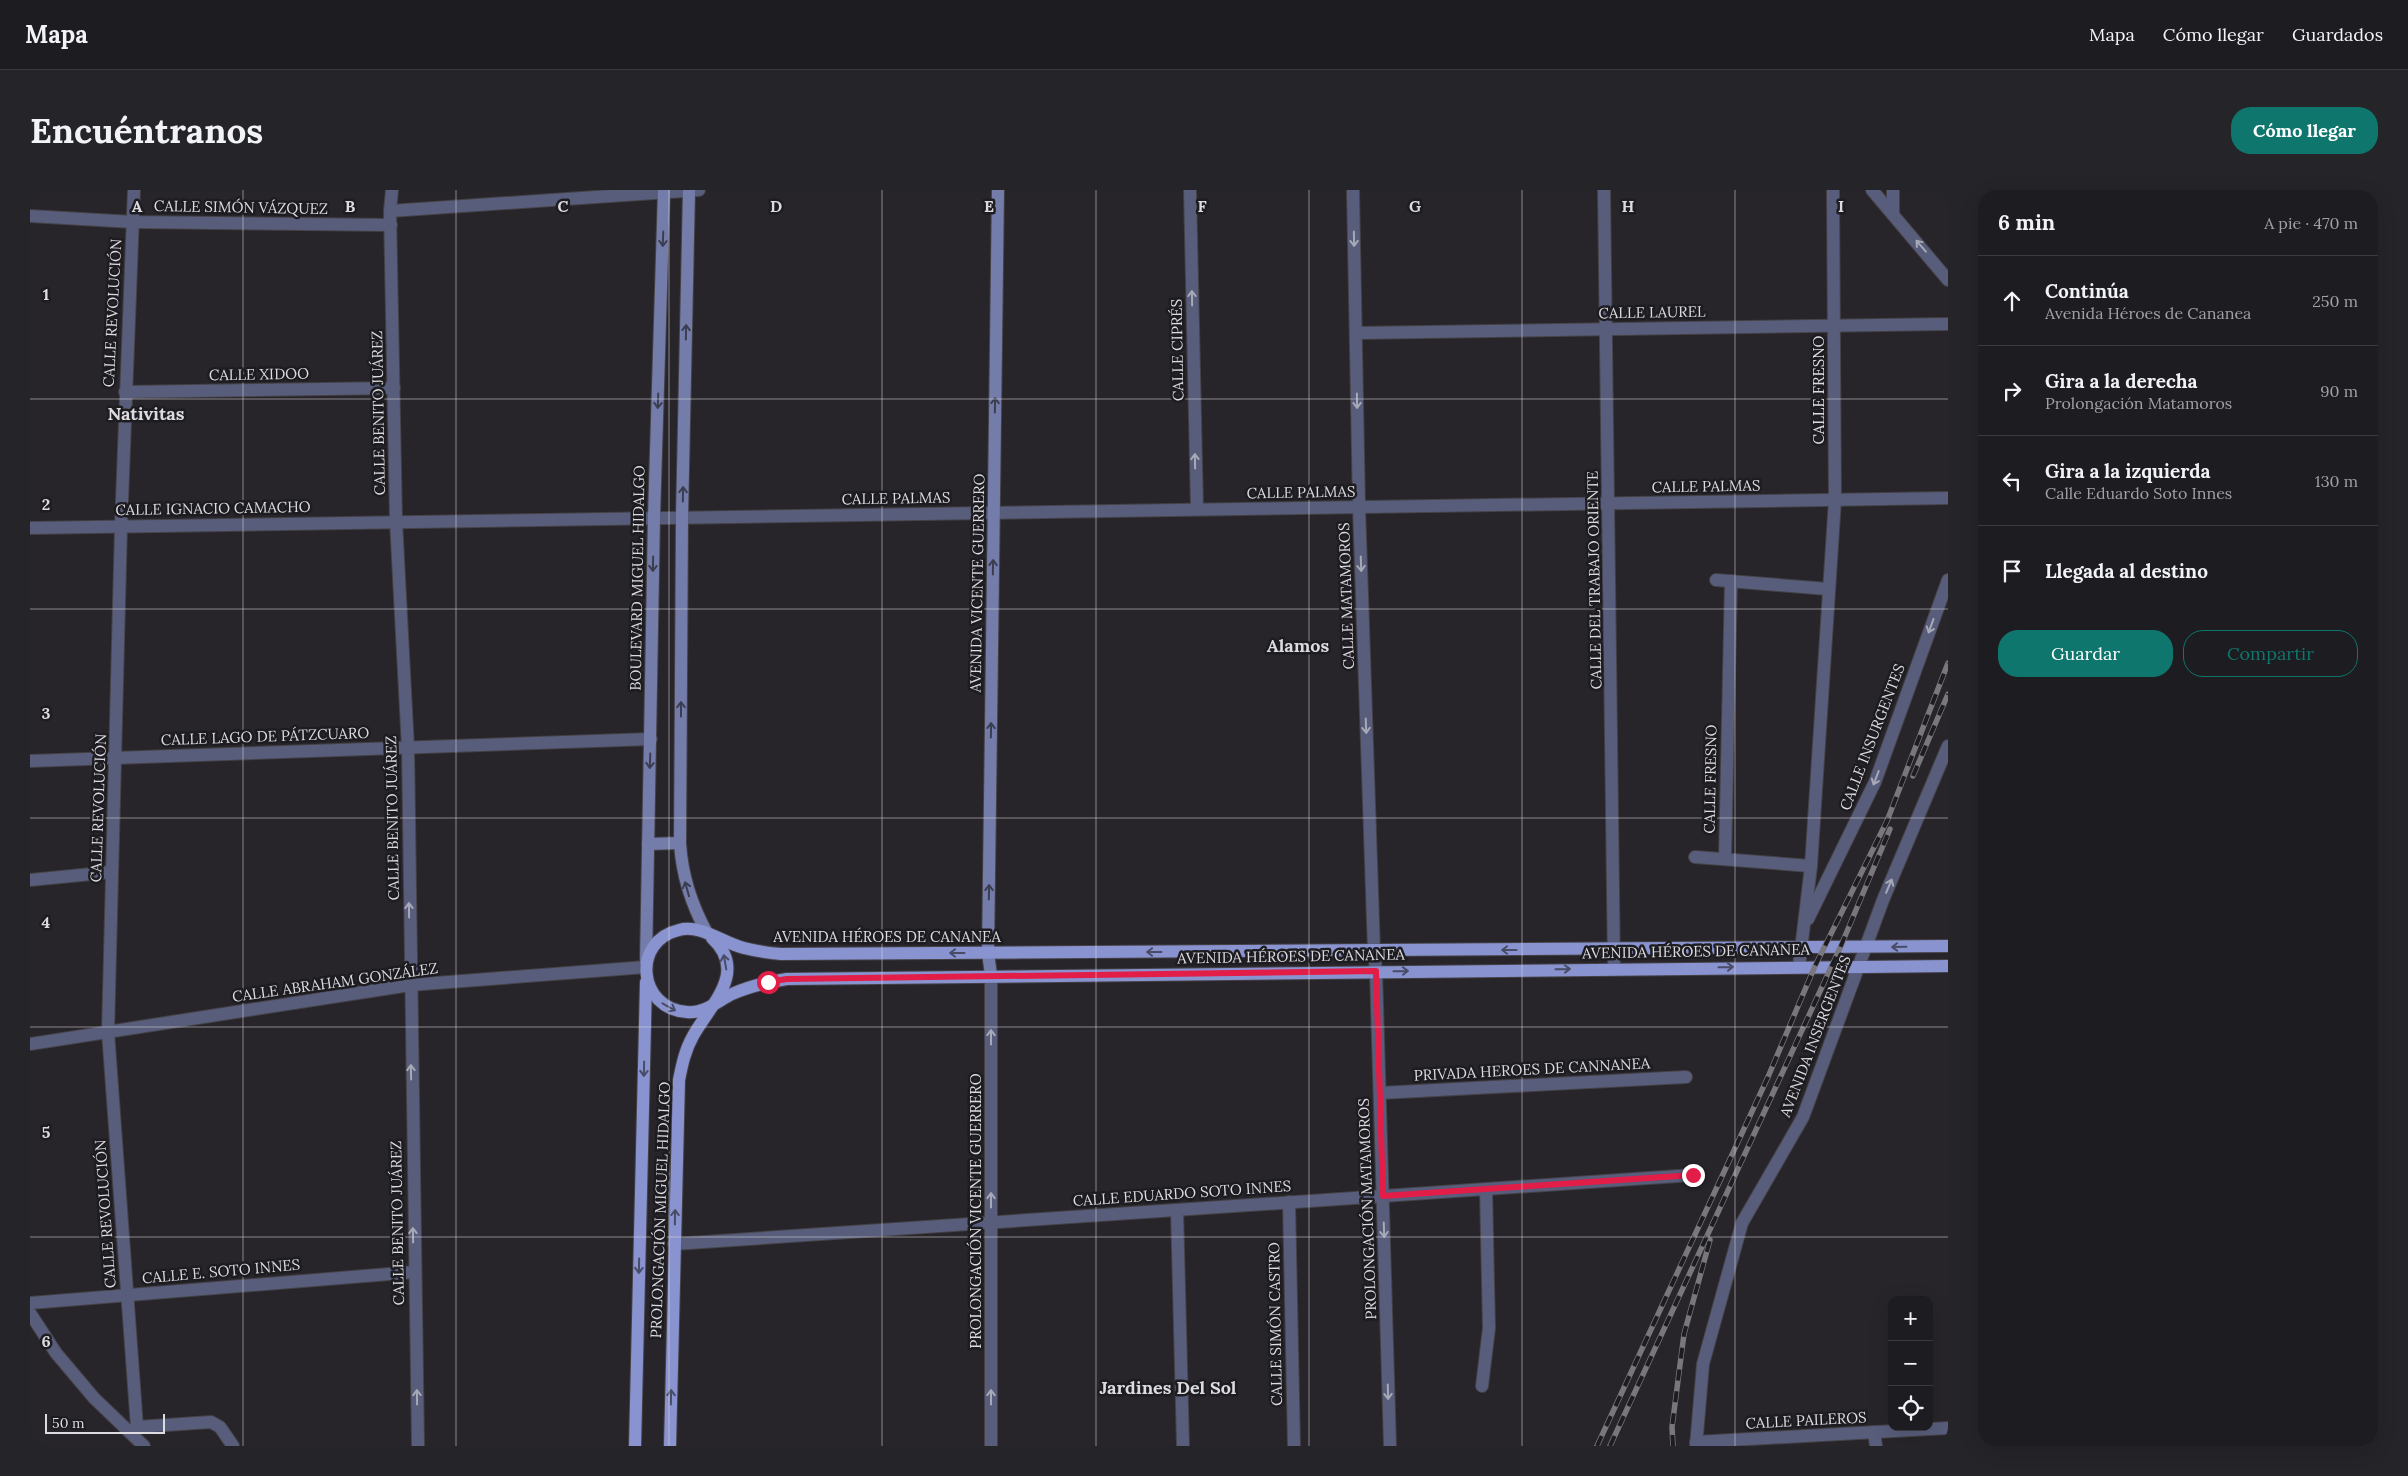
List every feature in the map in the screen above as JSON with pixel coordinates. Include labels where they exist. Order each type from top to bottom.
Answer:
[{"type":"main road","name":"AVENIDA HÉROES DE CANANEA","points":[[1948,946],[781,954],[743,948],[694,929],[680,929],[667,934],[657,942],[649,954],[646,967],[647,982],[653,995],[663,1005],[676,1011],[690,1013],[704,1010],[716,1002],[750,987],[787,979],[1799,966],[1948,966]]},
{"type":"main road","name":"PROLONGACIÓN MIGUEL HIDALGO","points":[[670,1446],[679,1080],[692,1038],[723,991],[727,966],[724,953],[717,942],[707,933]]},
{"type":"main road","name":"PROLONGACIÓN MIGUEL HIDALGO","points":[[635,1446],[646,967]]},
{"type":"street","name":"CALLE REVOLUCIÓN","points":[[133,1430],[127,1295],[108,1032],[125,392],[134,190]]},
{"type":"street","name":"CALLE BENITO JUÁREZ","points":[[392,190],[390,211],[396,521],[408,748],[414,1272],[418,1446]]},
{"type":"street","points":[[390,211],[664,190],[699,190]]},
{"type":"street","name":"BOULEVARD MIGUEL HIDALGO","points":[[646,967],[654,517],[664,190]]},
{"type":"street","points":[[689,190],[682,517],[680,843],[681,862],[690,899],[707,933]]},
{"type":"street","name":"AVENIDA VICENTE GUERRERO","points":[[991,976],[988,953],[998,190]]},
{"type":"street","name":"CALLE CIPRÉS","points":[[1190,190],[1196,509]]},
{"type":"street","name":"CALLE MATAMOROS","points":[[1353,190],[1359,507],[1376,971]]},
{"type":"street","name":"CALLE DEL TRABAJO ORIENTE","points":[[1604,190],[1614,969]]},
{"type":"street","name":"CALLE FRESNO","points":[[1799,966],[1811,866],[1835,500],[1833,190]]},
{"type":"street","points":[[1872,190],[1948,280]]},
{"type":"street","points":[[1893,190],[1893,214]]},
{"type":"street","name":"CALLE SIMÓN VÁZQUEZ","points":[[30,216],[133,222],[391,225]]},
{"type":"street","name":"CALLE LAUREL","points":[[1356,333],[1948,324]]},
{"type":"street","name":"CALLE XIDOO","points":[[125,392],[394,388]]},
{"type":"street","name":"CALLE PALMAS","points":[[654,517],[1948,498]]},
{"type":"street","name":"CALLE IGNACIO CAMACHO","points":[[30,528],[654,517]]},
{"type":"street","points":[[1716,580],[1828,589]]},
{"type":"street","name":"CALLE INSURGENTES","points":[[1804,928],[1875,782],[1948,580]]},
{"type":"street","name":"CALLE FRESNO","points":[[1725,859],[1731,581]]},
{"type":"street","name":"CALLE LAGO DE PÁTZCUARO","points":[[30,761],[651,739]]},
{"type":"street","points":[[1865,947],[1948,746]]},
{"type":"street","points":[[648,844],[680,843]]},
{"type":"street","points":[[1695,857],[1811,866]]},
{"type":"street","points":[[30,880],[112,872]]},
{"type":"street","name":"AVENIDA INSERGENTES","points":[[1696,1444],[1703,1364],[1742,1223],[1804,1117],[1860,966],[1865,947]]},
{"type":"street","name":"CALLE ABRAHAM GONZÁLEZ","points":[[30,1044],[410,985],[646,967]]},
{"type":"street","name":"PROLONGACIÓN MATAMOROS","points":[[1376,971],[1390,1446]]},
{"type":"street","name":"PROLONGACIÓN VICENTE GUERRERO","points":[[991,976],[991,1446]]},
{"type":"street","name":"PRIVADA HEROES DE CANNANEA","points":[[1380,1093],[1686,1077]]},
{"type":"street","name":"CALLE EDUARDO SOTO INNES","points":[[674,1244],[1693,1175]]},
{"type":"street","points":[[1482,1386],[1489,1328],[1486,1188]]},
{"type":"street","name":"CALLE SIMÓN CASTRO","points":[[1289,1202],[1294,1446]]},
{"type":"street","points":[[1177,1210],[1183,1446]]},
{"type":"street","name":"CALLE E. SOTO INNES","points":[[30,1303],[414,1272]]},
{"type":"street","points":[[30,1313],[56,1353],[94,1398],[133,1430],[144,1446]]},
{"type":"street","points":[[133,1430],[211,1422],[220,1426],[234,1446]]},
{"type":"street","name":"CALLE PAILEROS","points":[[1696,1444],[1948,1428]]},
{"type":"street","points":[[1874,1432],[1876,1446]]},
{"type":"railway","points":[[1597,1446],[1768,1077],[1815,966],[1887,821],[1948,663]]},
{"type":"railway","points":[[1913,776],[1948,694]]},
{"type":"railway","points":[[1610,1446],[1840,948],[1890,829]]},
{"type":"railway","points":[[1673,1446],[1672,1427],[1684,1334],[1710,1240]]},
{"type":"district","name":"Nativitas","points":[[146,413]]},
{"type":"district","name":"Alamos","points":[[1298,645]]},
{"type":"district","name":"Jardines Del Sol","points":[[1168,1387]]},
{"type":"route","points":[[768,982],[787,979],[1376,971],[1383,1196],[1693,1175]]}]
